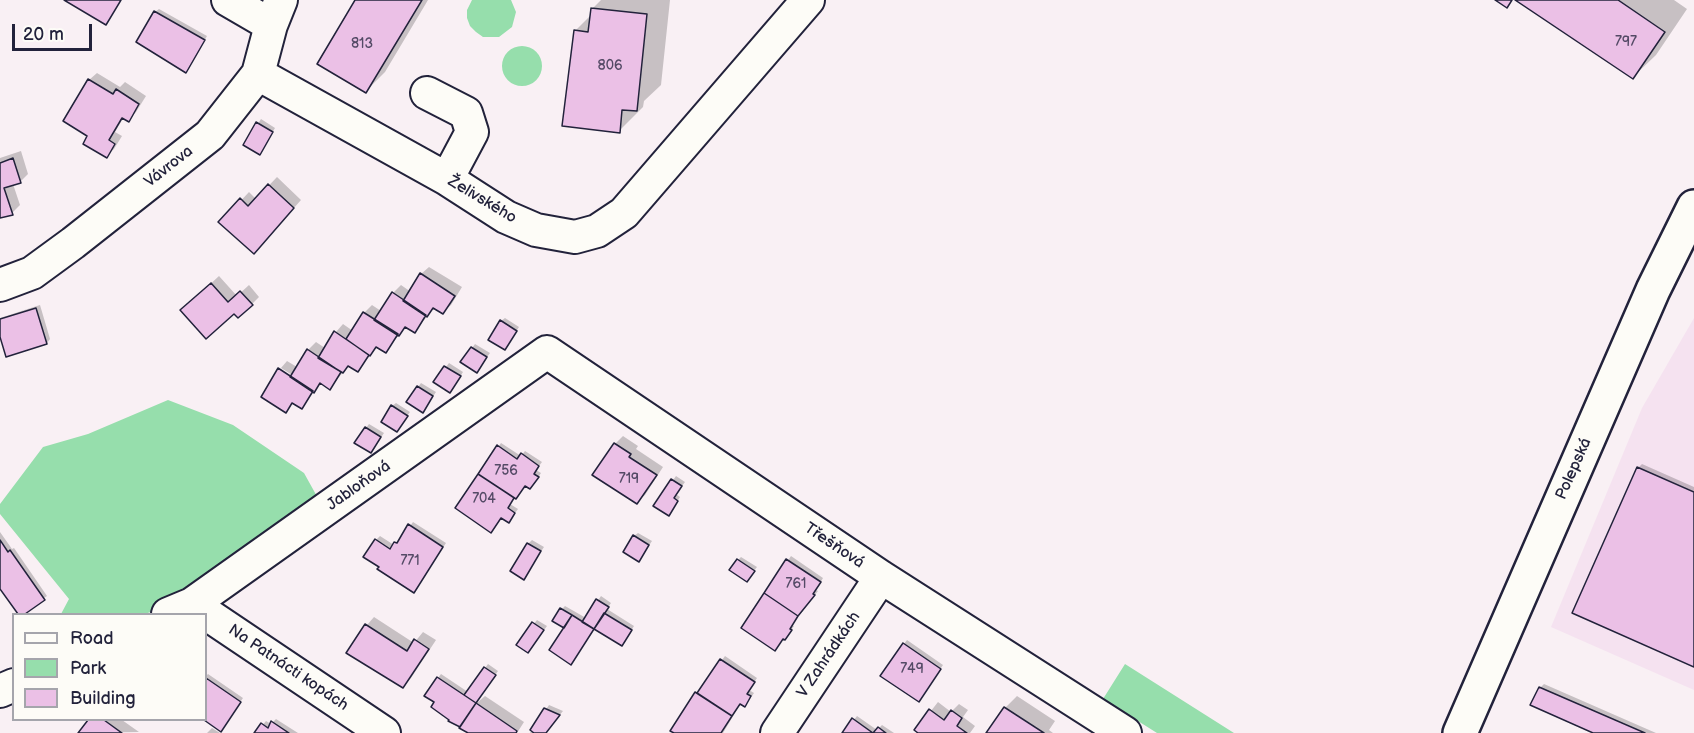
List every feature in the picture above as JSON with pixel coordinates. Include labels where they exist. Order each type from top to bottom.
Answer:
[{"type":"main road","name":"Polepská","points":[[1460,733],[1653,290],[1694,207]]},
{"type":"street","points":[[228,0],[276,13]]},
{"type":"street","name":"Želivského","points":[[258,74],[447,179],[506,217],[536,231],[575,237],[597,231],[624,213],[808,0]]},
{"type":"street","name":"Vávrova","points":[[0,285],[32,273],[210,135],[258,74],[276,13]]},
{"type":"street","points":[[427,93],[466,113],[472,132],[447,179]]},
{"type":"street","name":"Třešňová","points":[[547,352],[881,577],[1125,733]]},
{"type":"street","name":"Jabloňová","points":[[180,609],[547,352]]},
{"type":"street","name":"V Zahrádkách","points":[[777,733],[881,577]]},
{"type":"street","name":"Na Patnácti kopách","points":[[207,625],[384,733]]},
{"type":"shaded area","points":[[1694,318],[1694,690],[1551,627],[1642,408]]},
{"type":"green space","points":[[472,0],[511,0],[516,12],[512,27],[499,37],[483,37],[470,26],[467,18],[467,10]]},
{"type":"green space","points":[[522,46],[536,52],[542,66],[536,80],[522,86],[508,80],[502,66],[508,52]]},
{"type":"green space","points":[[168,400],[233,425],[304,473],[319,500],[195,596],[148,613],[62,613],[69,599],[0,514],[0,504],[43,447],[88,434]]},
{"type":"green space","points":[[1125,664],[1234,733],[1157,733],[1103,699]]},
{"type":"building","points":[[64,0],[121,0],[106,25]]},
{"type":"building","points":[[355,0],[422,0],[366,93],[317,64]]},
{"type":"building","points":[[1495,0],[1512,0],[1507,8]]},
{"type":"building","points":[[1515,0],[1618,0],[1665,32],[1633,79]]},
{"type":"building","points":[[591,8],[647,14],[637,111],[622,110],[620,133],[562,126],[574,30],[588,32]]},
{"type":"building","points":[[154,11],[205,40],[186,73],[136,42]]},
{"type":"building","points":[[88,79],[113,94],[116,89],[139,104],[129,122],[122,118],[109,140],[115,144],[107,158],[83,144],[87,136],[63,121]]},
{"type":"building","points":[[256,122],[273,132],[260,155],[243,145]]},
{"type":"building","points":[[13,158],[21,183],[4,188],[13,215],[0,218],[0,163]]},
{"type":"building","points":[[268,184],[294,208],[254,254],[218,222],[240,198],[248,206]]},
{"type":"building","points":[[420,273],[455,296],[443,314],[433,308],[427,317],[403,301]]},
{"type":"building","points":[[211,283],[228,302],[240,291],[253,305],[238,318],[234,314],[206,339],[180,310]]},
{"type":"building","points":[[392,292],[426,315],[415,333],[405,327],[399,336],[374,320]]},
{"type":"building","points":[[36,308],[47,344],[6,357],[0,337],[0,319]]},
{"type":"building","points":[[363,312],[398,334],[386,353],[376,347],[370,356],[346,339]]},
{"type":"building","points":[[500,320],[517,331],[505,350],[488,340]]},
{"type":"building","points":[[334,331],[369,355],[358,372],[348,366],[343,373],[318,358]]},
{"type":"building","points":[[471,347],[487,357],[477,373],[460,362]]},
{"type":"building","points":[[307,349],[341,372],[330,390],[320,383],[314,393],[290,377]]},
{"type":"building","points":[[444,366],[461,376],[450,393],[433,382]]},
{"type":"building","points":[[278,368],[313,391],[302,409],[292,403],[286,413],[261,397]]},
{"type":"building","points":[[417,386],[433,396],[423,413],[406,402]]},
{"type":"building","points":[[391,405],[408,416],[397,432],[381,422]]},
{"type":"building","points":[[365,427],[381,437],[371,453],[354,443]]},
{"type":"building","points":[[614,443],[631,454],[629,457],[657,475],[637,504],[592,475]]},
{"type":"building","points":[[497,445],[517,459],[521,453],[539,466],[534,474],[539,477],[530,489],[525,486],[516,499],[478,474]]},
{"type":"building","points":[[1637,467],[1694,492],[1694,667],[1572,613]]},
{"type":"building","points":[[478,474],[514,498],[508,508],[515,513],[509,523],[501,518],[491,533],[455,508]]},
{"type":"building","points":[[671,479],[682,486],[674,498],[678,501],[669,516],[653,506]]},
{"type":"building","points":[[408,524],[443,547],[414,593],[363,557],[375,539],[390,549],[394,542],[397,543]]},
{"type":"building","points":[[633,535],[649,545],[639,562],[623,552]]},
{"type":"building","points":[[0,540],[8,552],[10,550],[45,600],[26,613],[17,613],[0,589]]},
{"type":"building","points":[[527,543],[541,551],[524,580],[510,571]]},
{"type":"building","points":[[737,559],[755,571],[747,582],[729,570]]},
{"type":"building","points":[[786,559],[821,582],[813,594],[815,595],[798,616],[764,593]]},
{"type":"building","points":[[764,593],[798,616],[790,629],[792,630],[775,651],[741,628]]},
{"type":"building","points":[[596,599],[609,607],[594,629],[582,622]]},
{"type":"building","points":[[560,608],[572,615],[564,628],[552,621]]},
{"type":"building","points":[[604,613],[632,630],[622,646],[594,629]]},
{"type":"building","points":[[572,615],[594,629],[571,665],[549,650]]},
{"type":"building","points":[[532,622],[544,630],[528,653],[516,645]]},
{"type":"building","points":[[365,624],[407,651],[414,639],[429,649],[403,688],[346,653]]},
{"type":"building","points":[[903,643],[941,669],[919,702],[880,676]]},
{"type":"building","points":[[720,659],[755,682],[747,694],[751,696],[745,707],[740,704],[732,716],[697,693]]},
{"type":"building","points":[[484,667],[496,675],[476,703],[464,695]]},
{"type":"building","points":[[437,677],[476,703],[460,727],[448,721],[431,707],[434,702],[424,696]]},
{"type":"building","points":[[207,679],[241,702],[221,732],[205,721]]},
{"type":"building","points":[[1539,687],[1645,733],[1593,733],[1530,705]]},
{"type":"building","points":[[695,692],[732,716],[721,733],[674,733],[670,731]]},
{"type":"building","points":[[476,703],[517,731],[516,733],[468,733],[459,728]]},
{"type":"building","points":[[1004,707],[1044,733],[986,733]]},
{"type":"building","points":[[544,708],[560,715],[546,733],[534,733],[530,730]]},
{"type":"building","points":[[929,709],[944,720],[951,710],[962,718],[957,726],[967,733],[918,733],[914,730]]},
{"type":"building","points":[[852,718],[873,733],[842,733]]},
{"type":"building","points":[[87,721],[105,721],[122,733],[78,733]]},
{"type":"building","points":[[271,721],[289,733],[254,733],[261,723],[268,728]]},
{"type":"building","points":[[878,727],[886,733],[873,733]]}]
